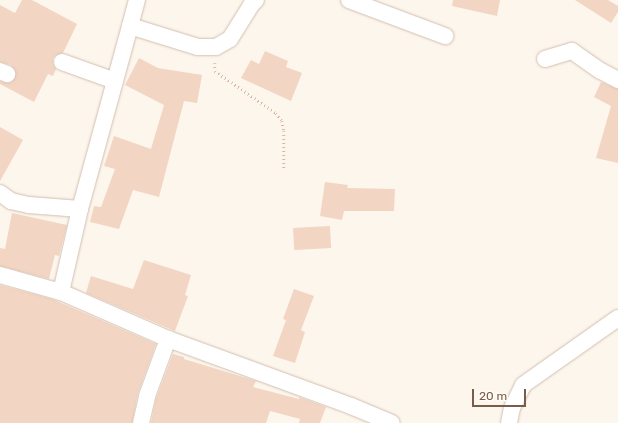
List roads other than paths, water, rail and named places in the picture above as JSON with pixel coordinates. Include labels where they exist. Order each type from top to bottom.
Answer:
[{"type":"street","points":[[61,292],[80,209],[137,0]]},
{"type":"street","points":[[130,26],[198,47],[216,47],[230,39],[251,5],[256,0]]},
{"type":"street","points":[[349,0],[445,36]]},
{"type":"street","points":[[545,59],[572,51],[601,71],[618,80]]},
{"type":"street","points":[[62,62],[115,82]]},
{"type":"street","points":[[0,193],[11,201],[29,206],[80,209]]},
{"type":"street","points":[[0,275],[61,292],[168,340],[351,406],[392,423]]},
{"type":"street","points":[[509,423],[512,408],[522,385],[618,318]]},
{"type":"street","points":[[141,423],[147,396],[168,340]]}]
